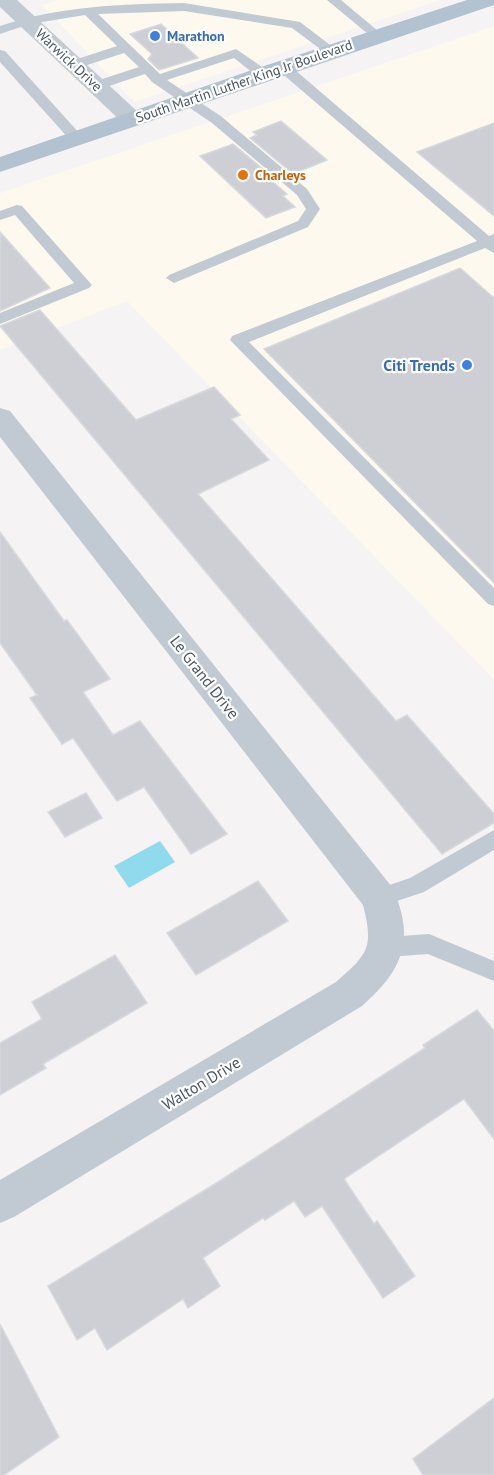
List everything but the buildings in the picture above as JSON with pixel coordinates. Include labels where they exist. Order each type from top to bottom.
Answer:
[{"type":"main road","name":"South Martin Luther King Jr Boulevard","points":[[0,165],[488,0]]},
{"type":"street","name":"Warwick Drive","points":[[5,0],[132,119]]},
{"type":"street","name":"Le Grand Drive","points":[[0,418],[379,898],[387,925],[387,947]]},
{"type":"street","name":"Walton Drive","points":[[0,1203],[349,994],[374,973],[387,947]]},
{"type":"lane","points":[[333,0],[378,36]]},
{"type":"lane","points":[[0,30],[27,21],[88,11],[184,7],[296,25],[332,51]]},
{"type":"lane","points":[[88,11],[157,78],[217,120],[302,192],[312,209],[303,224],[174,278]]},
{"type":"lane","points":[[73,65],[125,48]]},
{"type":"lane","points":[[157,78],[236,52],[273,71],[492,243]]},
{"type":"lane","points":[[0,54],[76,138]]},
{"type":"lane","points":[[95,86],[147,69]]},
{"type":"lane","points":[[0,216],[17,209],[84,285],[0,319]]},
{"type":"lane","points":[[492,243],[238,340],[494,599]]},
{"type":"lane","points":[[379,898],[417,885],[494,839]]},
{"type":"lane","points":[[387,947],[429,944],[494,971]]},
{"type":"shaded area","points":[[58,0],[440,0],[134,102],[42,5]]},
{"type":"shaded area","points":[[494,26],[494,680],[127,301],[0,350],[0,193]]},
{"type":"water","points":[[160,841],[175,862],[129,888],[114,866]]},
{"type":"place","name":"Marathon","points":[[155,36]]},
{"type":"place","name":"Charleys","points":[[243,175]]},
{"type":"place","name":"Citi Trends","points":[[467,365]]}]
